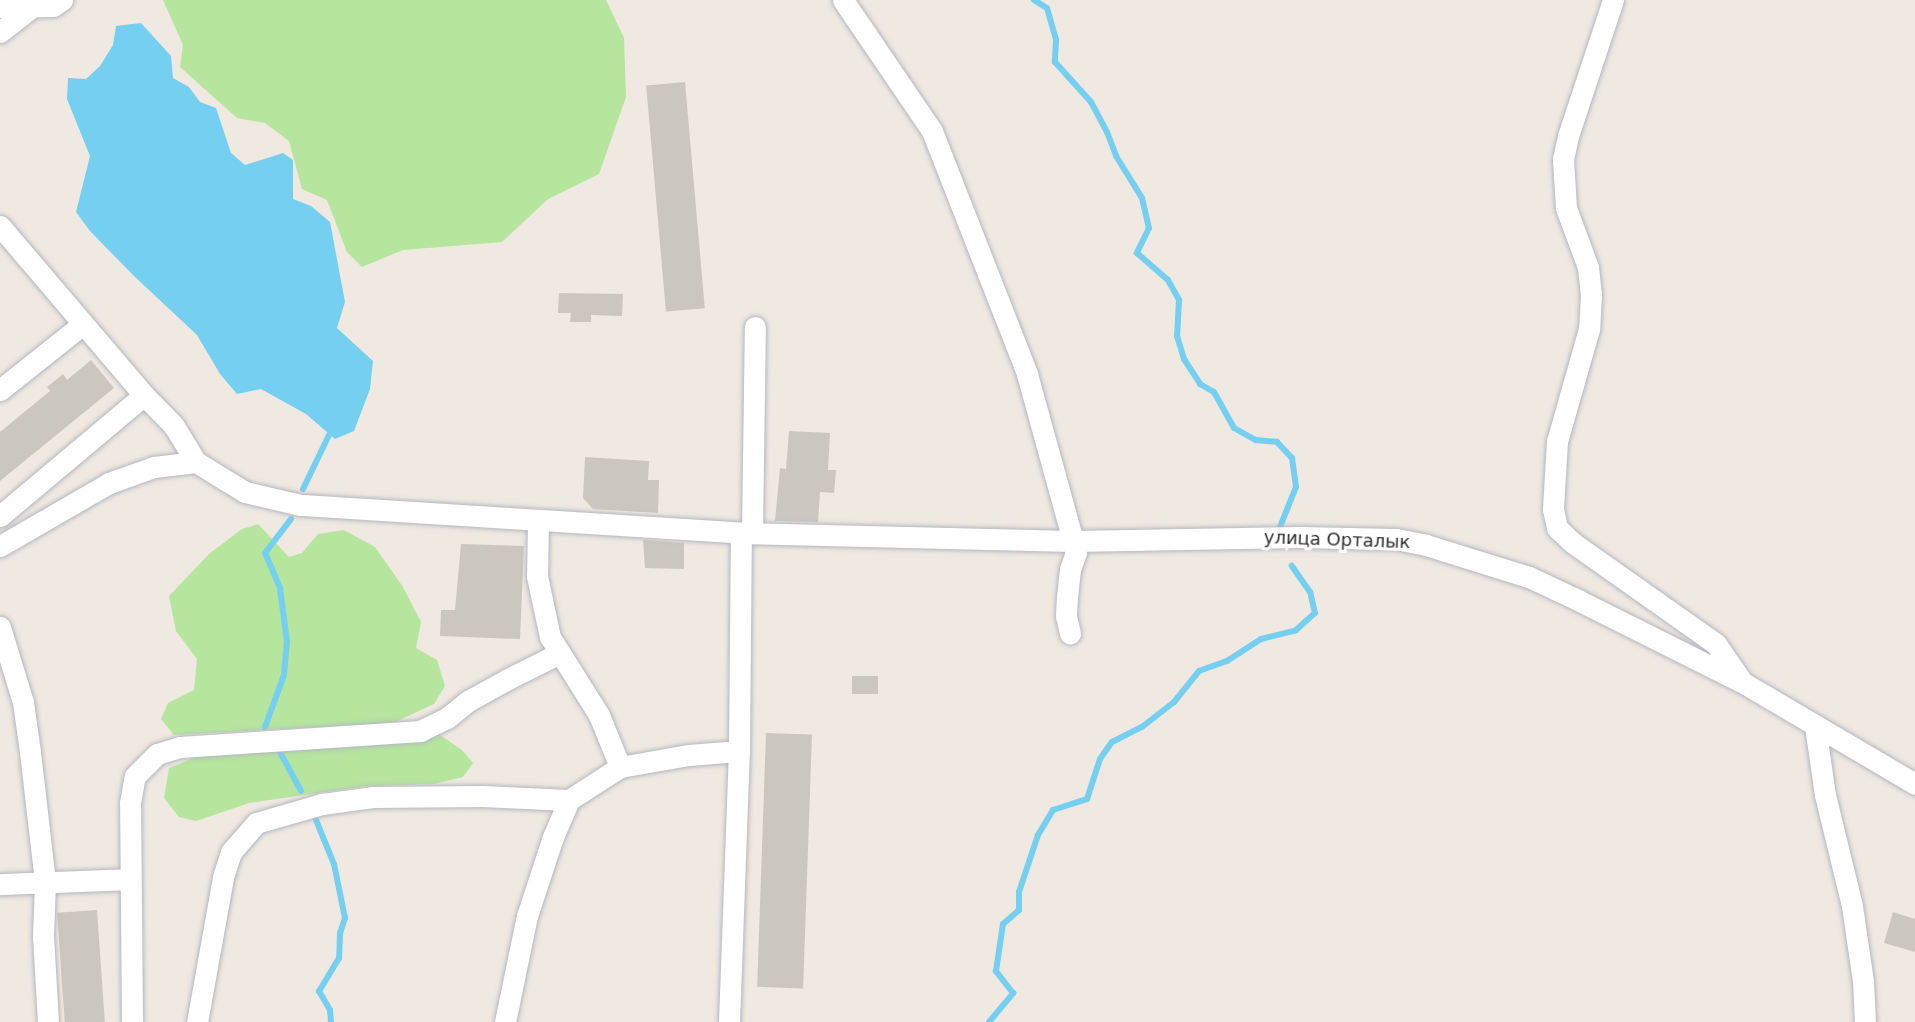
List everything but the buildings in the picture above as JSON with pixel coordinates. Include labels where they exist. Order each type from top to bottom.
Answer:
[{"type":"street","points":[[0,7],[53,6],[62,0]]},
{"type":"street","points":[[843,0],[932,131],[1027,374],[1076,552],[1070,569],[1066,616],[1070,634]]},
{"type":"street","points":[[1613,0],[1568,136],[1563,159],[1566,208],[1588,267],[1591,294],[1589,329],[1557,441],[1553,509],[1557,528],[1573,543],[1716,644],[1742,682]]},
{"type":"street","points":[[0,32],[32,7]]},
{"type":"street","points":[[0,226],[144,395],[174,426],[196,462],[154,467],[109,483],[0,546]]},
{"type":"street","points":[[0,390],[83,324]]},
{"type":"street","points":[[729,1022],[755,327]]},
{"type":"street","points":[[0,516],[144,395]]},
{"type":"street","name":"улица Орталык","points":[[196,462],[245,492],[301,505],[538,521],[827,536],[1072,541],[1300,537],[1396,539],[1426,545],[1530,578],[1742,682],[1915,784]]},
{"type":"street","points":[[538,521],[536,555],[542,608],[550,637],[599,715],[620,767]]},
{"type":"street","points":[[0,627],[23,702],[45,882],[43,936],[48,1022]]},
{"type":"street","points":[[132,1022],[130,803],[135,776],[157,754],[180,747],[420,731],[447,718],[468,701],[560,653]]},
{"type":"street","points":[[1815,726],[1825,795],[1852,905],[1863,981],[1865,1022]]},
{"type":"street","points":[[505,1022],[527,916],[553,837],[569,800],[620,767],[689,755],[739,751]]},
{"type":"street","points":[[197,1022],[223,877],[231,852],[256,823],[321,804],[373,797],[494,796],[569,800]]},
{"type":"street","points":[[0,884],[129,879]]},
{"type":"green space","points":[[163,0],[606,0],[624,38],[626,97],[599,174],[548,199],[502,242],[403,250],[362,267],[347,252],[327,200],[302,189],[289,141],[265,123],[237,118],[180,67],[183,45]]},
{"type":"green space","points":[[258,524],[289,557],[302,553],[318,534],[344,530],[375,547],[403,587],[421,622],[416,648],[437,660],[445,686],[434,704],[393,723],[174,735],[161,719],[168,703],[194,690],[197,659],[176,631],[169,596],[209,554],[242,529]]},
{"type":"green space","points":[[437,733],[462,750],[473,763],[463,777],[434,784],[366,786],[249,803],[196,821],[179,817],[164,798],[169,768],[209,752]]},
{"type":"water","points":[[141,23],[171,56],[173,78],[189,87],[200,102],[216,108],[231,153],[245,165],[283,153],[293,160],[293,199],[311,206],[330,222],[345,302],[337,328],[373,361],[370,389],[354,431],[335,439],[306,414],[261,389],[237,394],[220,374],[197,335],[133,275],[90,231],[76,212],[90,156],[67,99],[68,78],[86,79],[100,66],[113,45],[116,26]]},
{"type":"waterway","points":[[1034,0],[1047,8],[1056,40],[1055,62],[1091,102],[1116,156],[1142,198],[1149,228],[1137,253],[1168,280],[1179,300],[1177,336],[1184,359],[1200,384],[1214,392],[1234,428],[1256,440],[1277,442],[1292,458],[1296,487],[1280,527]]},
{"type":"waterway","points":[[303,489],[329,435]]},
{"type":"waterway","points":[[265,727],[284,675],[287,642],[280,588],[265,553],[291,519]]},
{"type":"waterway","points":[[989,1022],[1013,993],[996,971],[1003,924],[1019,910],[1019,892],[1038,835],[1053,810],[1087,799],[1100,759],[1112,742],[1142,727],[1174,702],[1199,671],[1227,661],[1261,639],[1296,630],[1315,613],[1310,592],[1292,566]]},
{"type":"waterway","points":[[280,752],[301,791]]},
{"type":"waterway","points":[[316,820],[334,864],[345,918],[340,933],[339,958],[319,991],[330,1010],[331,1022]]}]
